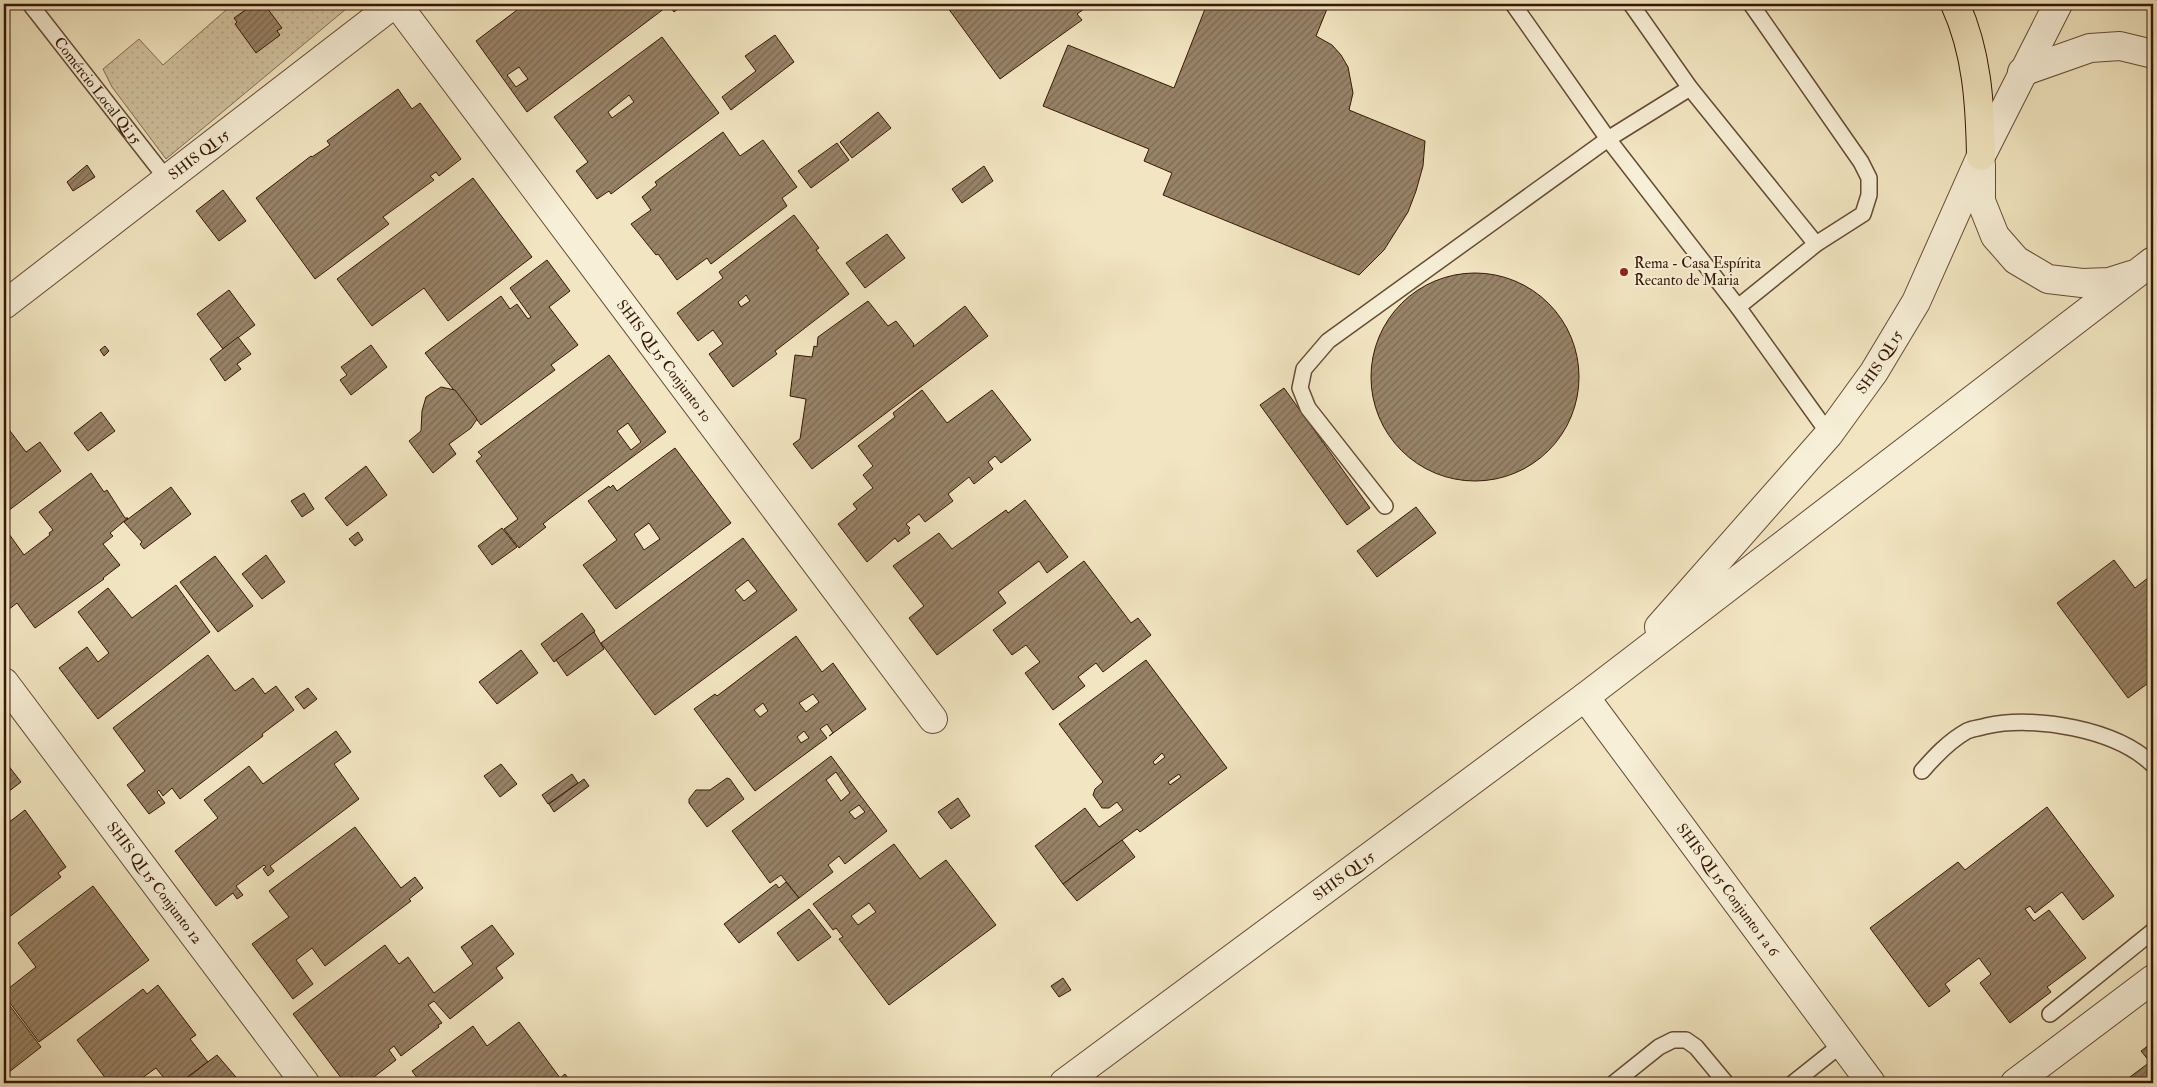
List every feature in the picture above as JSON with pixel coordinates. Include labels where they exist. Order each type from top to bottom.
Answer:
[{"type":"main road","points":[[1955,4],[1966,26],[1976,72],[1980,104],[1981,156]]},
{"type":"street","name":"SHIS QI 15","points":[[4,305],[166,178],[395,4]]},
{"type":"street","name":"SHIS QI 15 Conjunto 10","points":[[395,4],[934,719]]},
{"type":"street","name":"SHIS QI 15","points":[[1623,669],[1695,584],[1751,524],[1829,434],[1874,372],[1916,302],[1981,156],[2058,4]]},
{"type":"street","points":[[2022,72],[2090,48],[2120,46],[2153,54]]},
{"type":"street","points":[[1981,156],[1982,201],[1995,236],[2016,260],[2048,279],[2082,283],[2109,282],[2146,267]]},
{"type":"street","name":"SHIS QI 15","points":[[1064,1083],[1585,698],[2146,267]]},
{"type":"street","name":"SHIS QI 15 Conjunto 12","points":[[4,682],[305,1083]]},
{"type":"street","name":"SHIS QI 15 Conjunto 1 a 6","points":[[1585,698],[1871,1083]]},
{"type":"street","points":[[2016,1083],[2153,979]]},
{"type":"lane","name":"Comércio Local Qi 15","points":[[30,4],[166,178]]},
{"type":"lane","points":[[1513,4],[1608,138],[1738,307],[1829,434]]},
{"type":"lane","points":[[1631,4],[1690,88],[1816,244]]},
{"type":"lane","points":[[1738,307],[1816,244],[1863,214],[1869,195],[1870,178],[1861,162],[1751,4]]},
{"type":"lane","points":[[1385,506],[1308,408],[1300,388],[1304,369],[1328,341],[1608,138],[1690,88]]},
{"type":"lane","points":[[1922,771],[1940,750],[1969,730],[2003,722],[2057,725],[2108,737],[2144,755],[2153,765]]},
{"type":"lane","points":[[2050,1014],[2153,931]]},
{"type":"lane","points":[[1614,1083],[1658,1047],[1673,1040],[1686,1040],[1696,1047],[1726,1083]]},
{"type":"lane","points":[[1793,1083],[1842,1044]]},
{"type":"shaded area","points":[[233,4],[352,4],[166,159],[112,87],[103,69],[139,39],[163,65]]},
{"type":"building","points":[[254,4],[264,4],[282,28],[277,31],[280,35],[256,53],[235,24],[237,22],[234,18]]},
{"type":"building","points":[[525,4],[684,4],[674,12],[669,5],[527,112],[476,41]],"holes":[[[519,67],[528,79],[516,87],[507,75]]]},
{"type":"building","points":[[945,4],[1091,4],[1077,14],[1082,20],[1000,79]]},
{"type":"building","points":[[1207,4],[1329,4],[1316,36],[1332,45],[1348,67],[1353,93],[1349,110],[1425,141],[1423,166],[1408,212],[1384,250],[1359,275],[1163,195],[1172,173],[1144,161],[1149,149],[1043,106],[1068,45],[1174,88]]},
{"type":"building","points":[[775,35],[794,62],[731,110],[722,97],[756,71],[745,56]]},
{"type":"building","points":[[662,37],[719,113],[611,194],[609,191],[597,199],[576,171],[588,162],[554,117]],"holes":[[[629,95],[634,102],[612,118],[608,112]]]},
{"type":"building","points":[[398,89],[412,109],[420,103],[461,159],[439,176],[436,172],[430,176],[434,180],[383,217],[389,224],[315,279],[256,198],[311,156],[330,145],[327,141]]},
{"type":"building","points":[[878,112],[891,128],[852,158],[840,142]]},
{"type":"building","points":[[723,132],[740,156],[763,140],[797,187],[782,198],[787,206],[711,264],[707,258],[677,280],[658,254],[656,255],[631,224],[651,210],[642,197],[657,185],[655,182]]},
{"type":"building","points":[[837,143],[849,160],[811,188],[798,171]]},
{"type":"building","points":[[87,165],[95,177],[73,191],[67,182]]},
{"type":"building","points":[[984,166],[993,181],[962,203],[952,189]]},
{"type":"building","points":[[473,178],[532,257],[448,321],[424,288],[372,326],[337,279]]},
{"type":"building","points":[[223,190],[246,221],[219,241],[196,211]]},
{"type":"building","points":[[794,215],[819,248],[816,250],[849,294],[775,351],[777,354],[733,387],[709,354],[723,344],[713,330],[698,341],[677,313],[723,278],[719,272]],"holes":[[[746,295],[750,301],[741,307],[738,302]]]},
{"type":"building","points":[[887,234],[905,258],[865,288],[846,263]]},
{"type":"building","points":[[547,260],[570,291],[549,307],[578,345],[551,365],[555,370],[481,425],[425,353],[501,296],[510,309],[517,304],[528,319],[531,317],[510,288]]},
{"type":"building","points":[[1465,273],[1485,273],[1505,277],[1524,285],[1549,303],[1562,319],[1571,337],[1579,367],[1575,407],[1571,417],[1562,435],[1549,451],[1533,464],[1505,477],[1485,481],[1465,481],[1445,477],[1426,469],[1409,458],[1394,443],[1383,426],[1375,407],[1371,387],[1371,367],[1375,347],[1383,328],[1394,311],[1409,296],[1426,285],[1445,277]]},
{"type":"building","points":[[229,290],[255,325],[223,349],[197,314]]},
{"type":"building","points":[[868,301],[888,326],[896,321],[914,344],[913,347],[965,306],[988,336],[812,469],[793,444],[800,439],[806,399],[790,396],[795,355],[812,357],[814,346],[817,347],[818,337]]},
{"type":"building","points":[[238,337],[251,354],[237,364],[241,369],[225,381],[210,359]]},
{"type":"building","points":[[371,345],[387,367],[351,395],[340,380],[347,375],[341,367]]},
{"type":"building","points":[[105,346],[109,351],[104,356],[100,350]]},
{"type":"building","points":[[609,355],[666,432],[549,519],[543,524],[546,527],[519,548],[504,529],[518,519],[476,461],[482,456],[478,452]],"holes":[[[628,423],[641,442],[631,450],[617,431]]]},
{"type":"building","points":[[441,387],[455,390],[477,419],[471,428],[449,444],[456,454],[433,473],[409,441],[421,431],[422,411],[426,397]]},
{"type":"building","points":[[1284,388],[1370,508],[1347,525],[1260,405]]},
{"type":"building","points":[[922,390],[947,423],[992,390],[1031,440],[1001,463],[995,456],[988,462],[993,469],[974,484],[969,477],[948,494],[953,501],[925,522],[919,514],[906,524],[910,528],[908,530],[910,533],[898,542],[895,538],[867,562],[838,524],[857,509],[853,504],[873,488],[863,475],[873,466],[858,446],[895,417],[893,413]]},
{"type":"building","points":[[101,412],[115,431],[88,451],[74,433]]},
{"type":"building","points":[[4,423],[26,452],[40,442],[61,471],[4,514]]},
{"type":"building","points":[[675,448],[731,523],[616,609],[583,565],[617,540],[588,501],[609,486],[610,488],[613,485],[617,491]],"holes":[[[649,523],[660,539],[644,550],[634,534]]]},
{"type":"building","points":[[366,466],[387,495],[347,526],[325,498]]},
{"type":"building","points":[[91,473],[104,492],[107,490],[125,518],[128,518],[110,533],[113,536],[103,544],[120,565],[104,579],[35,628],[17,603],[4,613],[4,527],[24,555],[50,535],[49,533],[53,530],[39,512]]},
{"type":"building","points":[[171,487],[191,514],[144,549],[140,544],[142,542],[124,522]]},
{"type":"building","points":[[304,493],[314,509],[302,517],[291,501]]},
{"type":"building","points":[[1025,500],[1068,557],[1047,573],[1039,561],[998,592],[1006,603],[937,655],[909,618],[924,606],[893,566],[939,533],[952,549],[1006,510],[1008,513]]},
{"type":"building","points":[[1416,507],[1436,533],[1377,577],[1357,551]]},
{"type":"building","points":[[502,528],[517,547],[492,565],[478,546]]},
{"type":"building","points":[[358,532],[363,540],[355,546],[349,539]]},
{"type":"building","points":[[743,538],[797,610],[655,715],[601,643]],"holes":[[[748,580],[757,591],[744,601],[735,590]]]},
{"type":"building","points":[[266,555],[285,582],[262,599],[242,574]]},
{"type":"building","points":[[215,556],[253,606],[218,632],[180,582]]},
{"type":"building","points":[[2114,560],[2135,588],[2153,574],[2153,692],[2147,684],[2128,698],[2057,603]]},
{"type":"building","points":[[1084,561],[1131,623],[1138,618],[1151,635],[1103,672],[1096,663],[1078,677],[1085,686],[1053,710],[1025,673],[1040,662],[1026,645],[1012,655],[993,630]]},
{"type":"building","points":[[176,585],[210,632],[98,719],[59,668],[87,647],[98,662],[109,653],[78,612],[108,588],[132,618]]},
{"type":"building","points":[[582,613],[595,631],[554,662],[541,644]]},
{"type":"building","points":[[594,632],[604,649],[567,676],[556,660]]},
{"type":"building","points":[[796,636],[822,672],[833,663],[866,709],[829,736],[833,733],[827,724],[820,729],[827,738],[755,791],[694,709],[715,694],[717,696]],"holes":[[[813,694],[819,702],[806,712],[799,703]],[[763,703],[768,711],[760,717],[754,710]],[[804,731],[809,738],[801,743],[797,737]]]},
{"type":"building","points":[[521,650],[538,673],[497,704],[479,682]]},
{"type":"building","points":[[208,655],[235,691],[253,678],[265,694],[276,686],[294,710],[180,799],[172,788],[163,796],[159,790],[157,792],[165,803],[149,814],[127,785],[145,771],[113,728]]},
{"type":"building","points":[[1146,660],[1227,768],[1140,832],[1137,829],[1063,884],[1035,846],[1085,808],[1099,827],[1123,810],[1117,802],[1109,808],[1102,808],[1093,795],[1095,789],[1103,782],[1059,724]],"holes":[[[1162,753],[1165,757],[1155,765],[1153,762]],[[1179,774],[1181,777],[1170,785],[1168,782]]]},
{"type":"building","points":[[308,688],[317,699],[304,709],[295,697]]},
{"type":"building","points":[[336,731],[351,752],[334,764],[359,799],[270,866],[274,871],[268,876],[263,869],[266,867],[264,865],[236,886],[243,895],[237,899],[233,893],[216,906],[175,851],[218,818],[204,800],[249,766],[263,784]]},
{"type":"building","points":[[831,756],[887,831],[845,864],[839,856],[828,865],[833,872],[799,898],[781,875],[770,883],[732,831]],"holes":[[[836,772],[850,793],[841,801],[826,780]],[[859,805],[865,812],[855,819],[849,812]]]},
{"type":"building","points":[[4,760],[21,782],[4,795]]},
{"type":"building","points":[[501,764],[517,784],[500,797],[484,776]]},
{"type":"building","points":[[572,774],[578,783],[548,804],[542,795]]},
{"type":"building","points":[[727,778],[730,779],[744,799],[707,827],[689,803],[689,799],[696,790],[710,790]]},
{"type":"building","points":[[584,779],[589,786],[554,812],[549,804]]},
{"type":"building","points":[[958,798],[970,816],[951,829],[938,812]]},
{"type":"building","points":[[2047,807],[2114,896],[2083,920],[2062,892],[2035,913],[2030,906],[2025,909],[2034,921],[2049,910],[2086,958],[2047,987],[2051,992],[2010,1023],[1980,983],[1991,974],[1979,958],[1945,984],[1950,991],[1929,1007],[1870,928],[1958,862],[1965,870]]},
{"type":"building","points":[[25,810],[66,867],[58,873],[61,877],[4,921],[4,826]]},
{"type":"building","points":[[355,827],[401,888],[415,877],[423,888],[409,899],[411,901],[325,966],[312,948],[296,960],[313,984],[293,999],[252,944],[289,917],[269,891]]},
{"type":"building","points":[[1122,840],[1135,857],[1077,901],[1063,884]]},
{"type":"building","points":[[894,844],[920,879],[946,860],[996,925],[889,1005],[839,939],[843,937],[836,928],[833,930],[813,904]],"holes":[[[869,903],[876,912],[858,925],[851,916]]]},
{"type":"building","points":[[786,882],[799,898],[739,943],[724,924],[776,884],[779,888]]},
{"type":"building","points":[[93,886],[149,960],[39,1042],[4,995],[4,992],[36,967],[18,943]]},
{"type":"building","points":[[809,909],[831,937],[798,961],[777,933]]},
{"type":"building","points":[[492,925],[514,954],[496,968],[503,978],[450,1019],[434,1001],[428,1005],[442,1023],[438,1025],[439,1027],[401,1056],[394,1046],[389,1050],[396,1060],[366,1083],[357,1083],[352,1076],[345,1083],[293,1014],[385,945],[399,964],[408,957],[434,993],[473,964],[461,947]]},
{"type":"building","points":[[1063,978],[1071,990],[1059,997],[1051,986]]},
{"type":"building","points":[[158,985],[196,1035],[190,1039],[208,1062],[179,1083],[168,1083],[156,1068],[135,1083],[109,1083],[77,1040],[143,989],[147,994]]},
{"type":"building","points":[[4,998],[41,1047],[4,1076]]},
{"type":"building","points":[[519,1022],[560,1078],[554,1083],[421,1083],[412,1071],[473,1026],[487,1046]]},
{"type":"building","points":[[2153,1042],[2153,1083],[2122,1083],[2150,1062],[2141,1051]]},
{"type":"building","points":[[217,1055],[241,1083],[180,1083]]},
{"type":"building","points":[[565,1074],[570,1081],[562,1083],[559,1079]]},
{"type":"place","name":"Rema - Casa Espírita Recanto de Maria","points":[[1624,272]]}]
